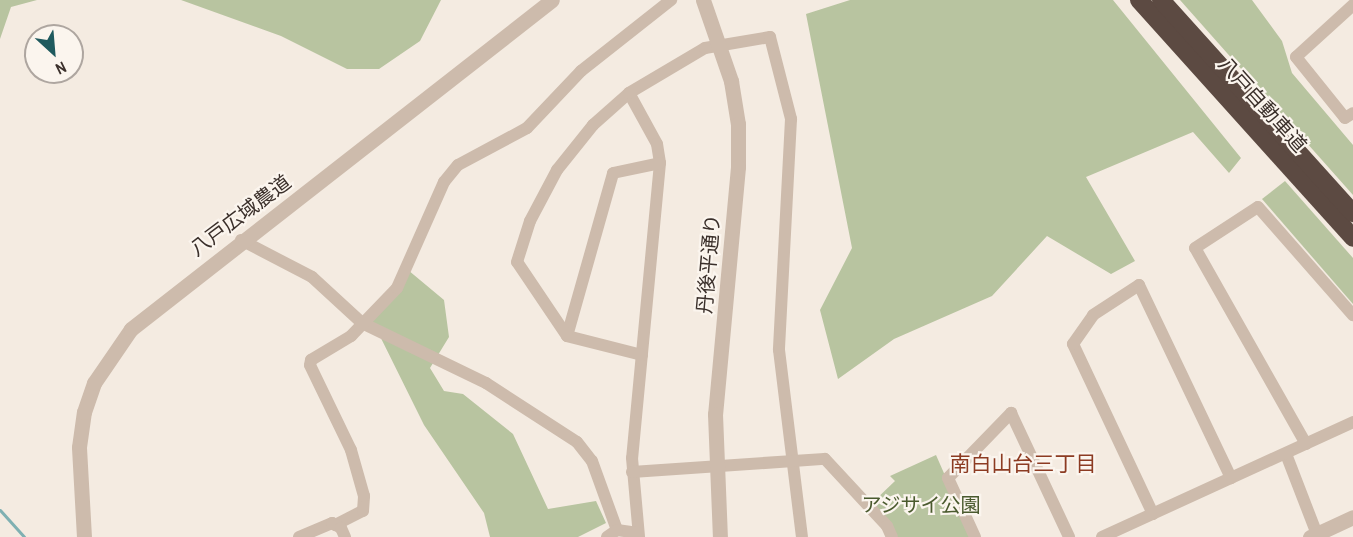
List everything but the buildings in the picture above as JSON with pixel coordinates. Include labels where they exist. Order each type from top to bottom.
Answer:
[{"type":"highway","name":"八戸自動車道","points":[[1139,0],[1353,238]]},
{"type":"highway","name":"八戸自動車道","points":[[1161,0],[1353,213]]},
{"type":"street","name":"八戸広域農道","points":[[84,537],[79,447],[94,383],[130,329],[241,240],[552,0]]},
{"type":"street","points":[[299,537],[335,525],[363,511],[364,496],[351,450],[310,365],[323,350],[351,336],[398,288],[444,182],[458,165],[527,128],[581,71],[671,0]]},
{"type":"street","name":"丹後平通り","points":[[703,0],[721,44],[736,113],[738,167],[715,414],[715,466],[720,537]]},
{"type":"street","points":[[1349,4],[1296,57],[1345,118],[1353,113]]},
{"type":"street","points":[[642,355],[567,336],[517,262],[530,222],[557,170],[593,125],[629,93],[660,72],[721,44],[770,37],[791,119],[779,350],[802,537]]},
{"type":"street","points":[[241,240],[312,277],[362,323],[486,383],[577,442],[592,461],[612,533],[639,535],[632,472],[660,163],[657,144],[629,93]]},
{"type":"street","points":[[567,336],[613,173],[660,163]]},
{"type":"street","points":[[1306,444],[1195,248],[1258,207],[1353,315]]},
{"type":"street","points":[[1153,514],[1073,344],[1093,315],[1139,285],[1231,478]]},
{"type":"street","points":[[975,537],[948,478],[1011,413],[1069,537]]},
{"type":"street","points":[[1102,537],[1353,422]]},
{"type":"street","points":[[1286,454],[1315,536],[1353,517]]},
{"type":"street","points":[[632,472],[825,459],[886,526],[892,537]]},
{"type":"street","points":[[335,525],[345,537]]},
{"type":"green space","points":[[0,0],[37,0],[11,7],[0,39]]},
{"type":"green space","points":[[181,0],[441,0],[420,41],[379,69],[347,69],[281,36]]},
{"type":"green space","points":[[850,0],[1113,0],[1241,158],[1229,173],[1193,132],[1086,177],[1135,261],[1111,274],[1047,236],[992,296],[894,339],[838,379],[820,310],[852,248],[806,14]]},
{"type":"green space","points":[[1180,0],[1252,0],[1282,41],[1292,73],[1353,145],[1353,195]]},
{"type":"green space","points":[[1285,181],[1353,258],[1353,304],[1262,199]]},
{"type":"green space","points":[[408,270],[444,300],[449,337],[430,368],[444,391],[463,394],[513,434],[548,509],[596,501],[606,523],[578,537],[490,537],[484,513],[424,425],[368,312]]},
{"type":"green space","name":"アジサイ公園","points":[[936,455],[972,537],[897,537],[872,503],[895,481],[890,476]]},
{"type":"waterway","points":[[0,510],[24,537]]},
{"type":"district","name":"南白山台三丁目","points":[[1023,464]]}]
